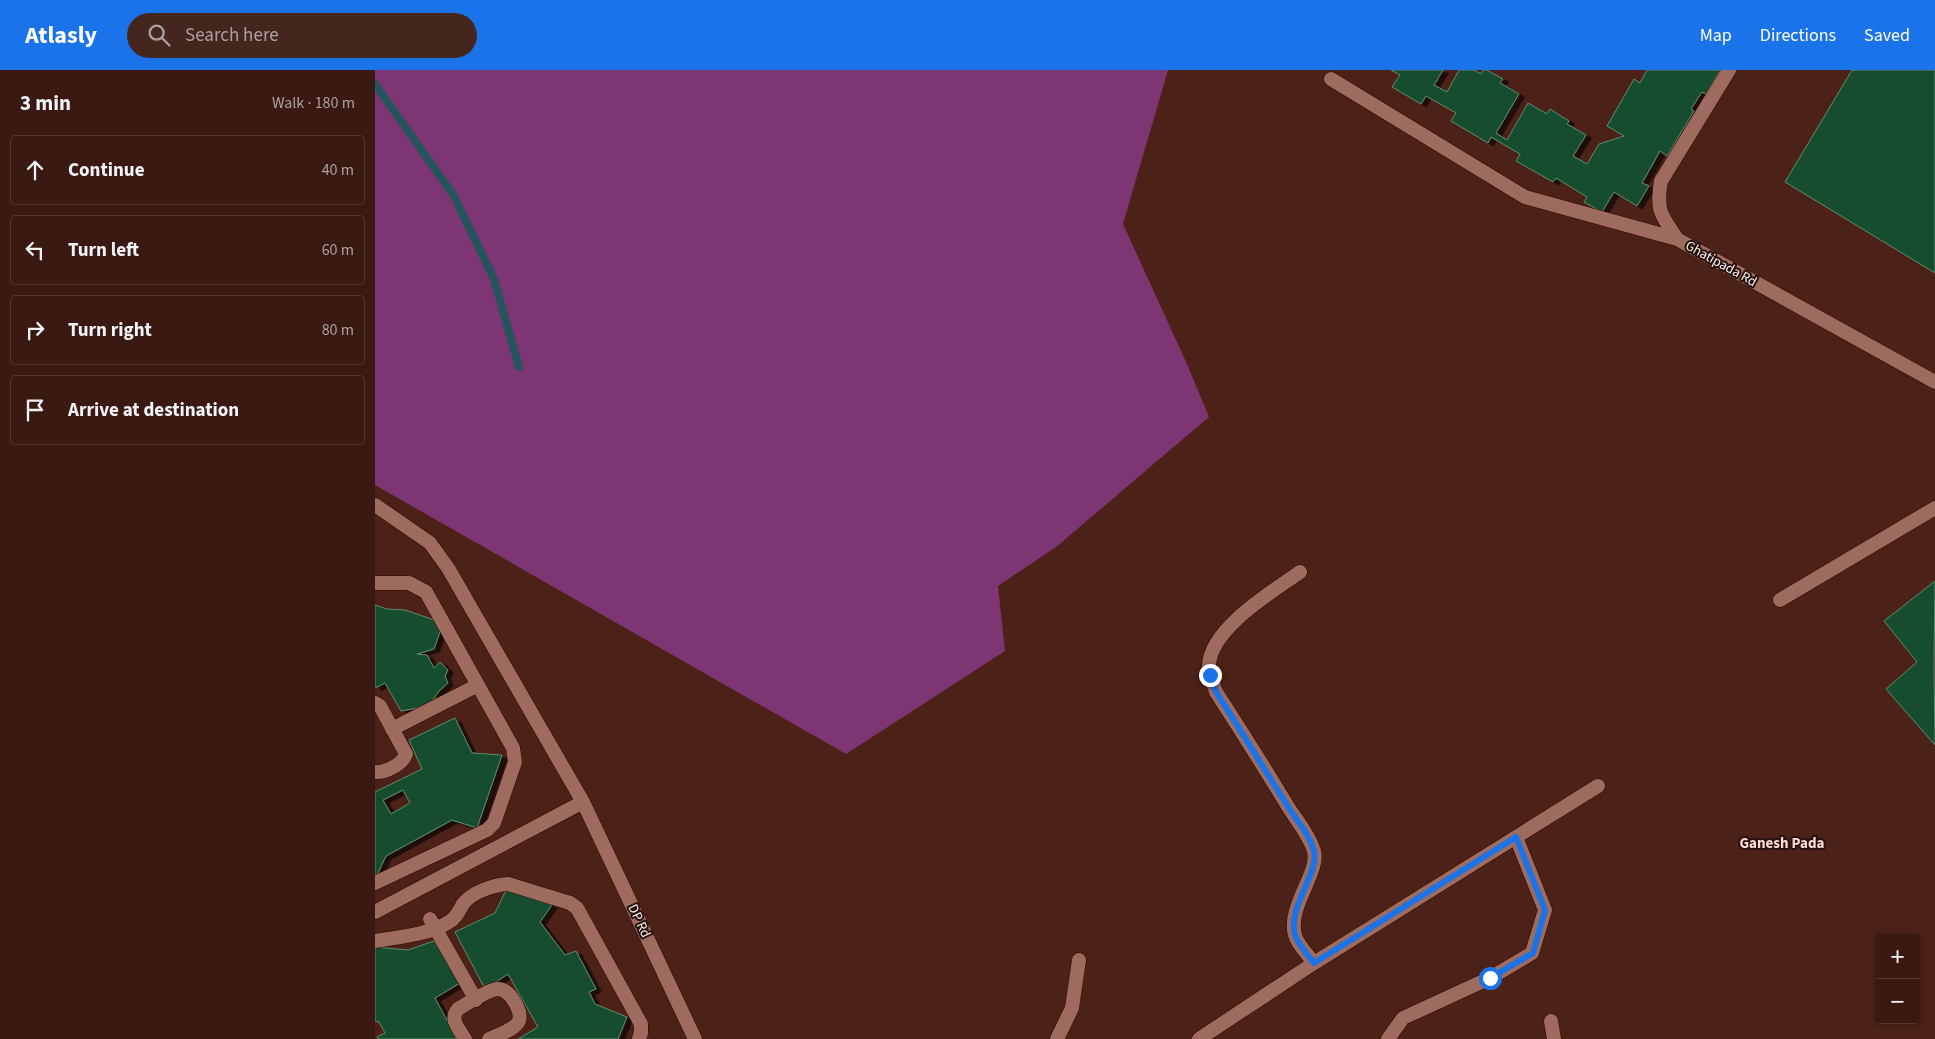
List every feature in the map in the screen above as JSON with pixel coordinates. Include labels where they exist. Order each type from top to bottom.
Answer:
[{"type":"street","name":"Ghatipada Rd","points":[[1729,70],[1661,181],[1658,202],[1662,216],[1677,239],[1935,382]]},
{"type":"street","points":[[1331,79],[1525,197],[1677,239]]},
{"type":"street","name":"DP Rd","points":[[375,504],[431,543],[448,568],[583,802],[695,1039]]},
{"type":"street","points":[[1780,600],[1935,508]]},
{"type":"street","points":[[1300,572],[1237,618],[1224,632],[1213,651],[1209,664],[1210,675],[1216,692],[1290,811],[1311,840],[1315,854],[1315,864],[1305,885],[1293,921],[1295,936],[1314,963]]},
{"type":"street","points":[[375,583],[409,583],[426,592],[515,754],[515,762],[494,823],[487,830],[375,883]]},
{"type":"street","points":[[392,729],[478,685]]},
{"type":"street","points":[[375,703],[380,706],[406,754],[403,760],[382,772],[375,772]]},
{"type":"street","points":[[1199,1039],[1314,963],[1598,786]]},
{"type":"street","points":[[375,912],[583,802]]},
{"type":"street","points":[[1388,1039],[1403,1018],[1490,978],[1533,953],[1545,910],[1516,837]]},
{"type":"street","points":[[375,941],[433,924],[452,921],[464,903],[473,896],[497,884],[508,884],[570,903],[577,908],[641,1024],[639,1039]]},
{"type":"street","points":[[433,924],[475,1000]]},
{"type":"street","points":[[1057,1039],[1072,1008],[1079,960]]},
{"type":"street","points":[[465,1039],[453,1019],[454,1013],[496,989],[504,990],[510,994],[520,1015],[515,1026],[496,1038]]},
{"type":"street","points":[[1551,1021],[1554,1039]]},
{"type":"shaded area","points":[[375,70],[1168,70],[1123,224],[1209,417],[1056,547],[998,586],[1005,651],[846,754],[375,485]]},
{"type":"building","points":[[1391,70],[1443,70],[1434,85],[1447,92],[1459,70],[1474,70],[1481,74],[1483,70],[1487,70],[1503,79],[1500,83],[1519,94],[1496,133],[1507,140],[1528,103],[1547,114],[1550,109],[1569,121],[1567,124],[1586,135],[1573,156],[1587,164],[1599,144],[1624,136],[1607,126],[1634,79],[1640,83],[1647,70],[1720,70],[1706,94],[1702,92],[1691,109],[1694,111],[1667,156],[1660,151],[1642,183],[1649,186],[1637,206],[1614,192],[1602,212],[1584,202],[1587,197],[1556,178],[1553,182],[1516,161],[1520,154],[1491,137],[1488,143],[1451,121],[1456,113],[1426,96],[1421,104],[1392,87],[1400,75]]},
{"type":"building","points":[[1852,70],[1935,70],[1935,273],[1785,182]]},
{"type":"building","points":[[1935,581],[1935,745],[1886,689],[1917,662],[1884,621]]},
{"type":"building","points":[[375,605],[387,609],[405,610],[443,623],[434,649],[417,654],[427,655],[434,668],[440,662],[448,670],[445,676],[448,683],[439,691],[429,706],[401,711],[385,683],[375,688]]},
{"type":"building","points":[[455,718],[472,753],[502,755],[477,828],[452,820],[386,856],[375,879],[375,792],[422,769],[409,740]],"holes":[[[403,790],[410,803],[391,814],[383,800]]]},
{"type":"building","points":[[506,890],[552,905],[540,922],[565,955],[576,951],[596,989],[589,992],[595,1004],[627,1017],[618,1039],[518,1039],[538,1027],[508,974],[485,989],[455,932],[495,913]]},
{"type":"building","points":[[434,941],[460,983],[435,998],[457,1039],[378,1039],[377,1037],[385,1033],[379,1022],[375,1021],[375,947],[408,950]]},
{"type":"waterway","points":[[375,84],[454,196],[494,279],[519,367]]},
{"type":"district","name":"Ganesh Pada","points":[[1782,843]]},
{"type":"route","points":[[1210,675],[1216,692],[1290,811],[1311,840],[1315,854],[1315,864],[1305,885],[1293,921],[1295,936],[1314,963],[1516,837],[1545,910],[1533,953],[1490,978]]}]
